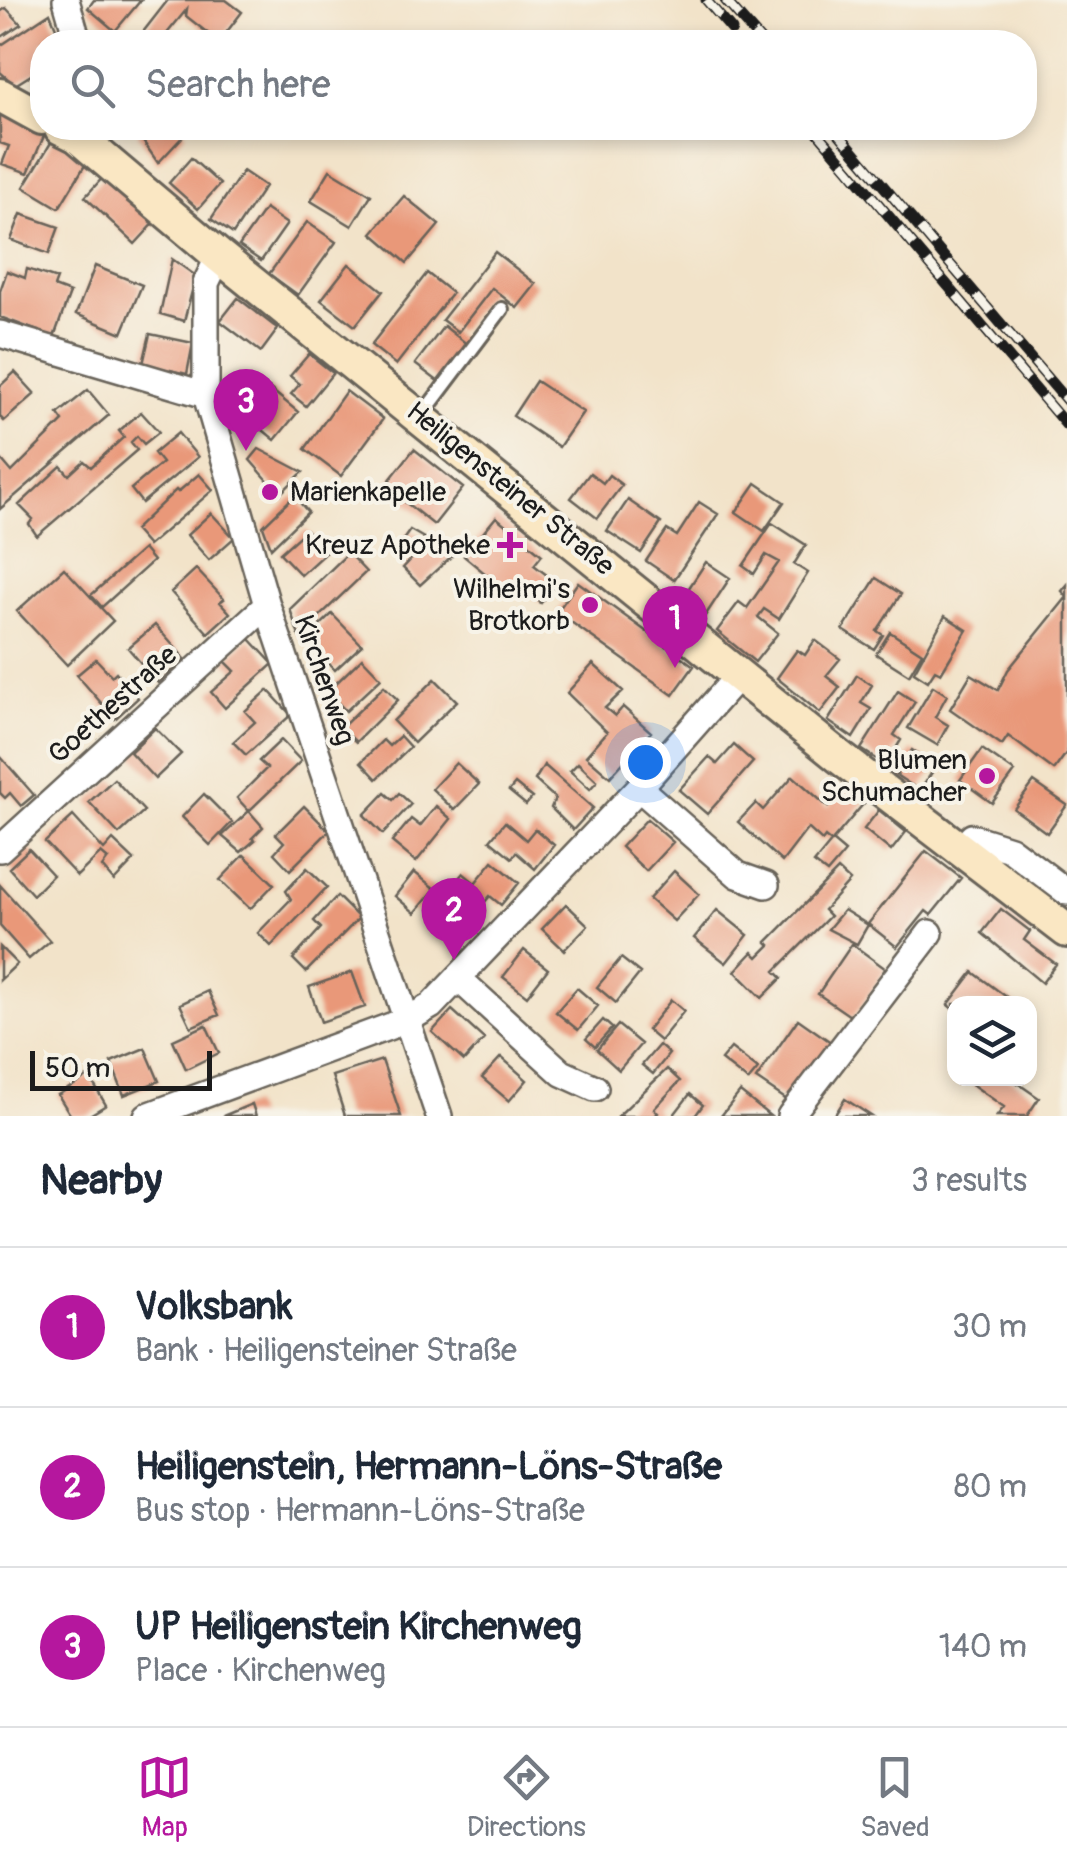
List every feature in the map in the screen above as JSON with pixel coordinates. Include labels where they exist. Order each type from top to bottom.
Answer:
[{"type":"main road","points":[[0,95],[30,111]]},
{"type":"main road","name":"Heiligensteiner Straße","points":[[85,140],[218,256],[842,760],[1067,931]]},
{"type":"street","points":[[66,0],[75,30]]},
{"type":"street","name":"Kirchenweg","points":[[218,256],[206,283],[206,395],[267,605],[439,1116]]},
{"type":"street","points":[[0,334],[206,395]]},
{"type":"street","name":"Goethestraße","points":[[0,849],[267,605]]},
{"type":"street","points":[[147,1116],[407,1020],[431,1006],[639,788],[739,675]]},
{"type":"street","points":[[639,788],[738,875],[766,885]]},
{"type":"street","points":[[960,850],[972,837],[1010,849],[1067,892]]},
{"type":"street","points":[[790,1116],[930,934]]},
{"type":"street","points":[[459,979],[562,1073],[595,1088]]},
{"type":"lane","points":[[421,417],[502,309]]},
{"type":"building","points":[[94,0],[141,0],[116,30],[88,8]]},
{"type":"building","points":[[168,0],[226,0],[242,12],[228,30],[204,30],[186,16],[187,9],[170,30],[144,30]]},
{"type":"building","points":[[6,8],[21,24],[0,38],[0,12]]},
{"type":"building","points":[[50,13],[57,30],[30,30],[30,76],[15,85],[0,72],[0,46]]},
{"type":"building","points":[[0,110],[30,122],[30,140],[42,140],[28,173],[2,164],[9,146],[0,143]]},
{"type":"building","points":[[53,140],[62,140],[90,157],[59,208],[24,187]]},
{"type":"building","points":[[142,140],[179,140],[158,163]]},
{"type":"building","points":[[191,158],[220,184],[198,209],[169,183]]},
{"type":"building","points":[[330,170],[371,195],[352,226],[311,201]]},
{"type":"building","points":[[243,171],[265,186],[233,234],[211,219]]},
{"type":"building","points":[[107,173],[157,220],[135,244],[85,197]]},
{"type":"building","points":[[404,196],[439,225],[407,263],[372,233]]},
{"type":"building","points":[[265,209],[287,224],[261,261],[239,246]]},
{"type":"building","points":[[21,214],[59,227],[49,254],[11,240]]},
{"type":"building","points":[[307,222],[336,242],[298,295],[269,274]]},
{"type":"building","points":[[495,252],[536,284],[517,308],[492,288],[458,332],[442,320]]},
{"type":"building","points":[[172,259],[196,276],[184,321],[160,314]]},
{"type":"building","points":[[349,264],[383,291],[355,326],[321,300]]},
{"type":"building","points":[[95,266],[142,285],[122,333],[76,314]]},
{"type":"building","points":[[27,269],[57,279],[54,287],[70,293],[54,337],[0,317],[0,291],[7,271],[25,278]]},
{"type":"building","points":[[427,273],[452,293],[396,365],[371,345]]},
{"type":"building","points":[[238,298],[278,329],[261,352],[220,321]]},
{"type":"building","points":[[444,326],[468,345],[439,382],[415,364]]},
{"type":"building","points":[[150,334],[193,343],[187,374],[143,364]]},
{"type":"building","points":[[309,354],[333,373],[306,406],[291,394],[300,384],[290,376]]},
{"type":"building","points":[[15,372],[35,394],[4,421],[0,417],[0,386]]},
{"type":"building","points":[[536,381],[583,412],[559,447],[513,416]]},
{"type":"building","points":[[269,388],[298,412],[275,440],[246,416]]},
{"type":"building","points":[[88,390],[109,415],[0,509],[0,458],[12,472],[63,421],[58,414]]},
{"type":"building","points":[[346,391],[383,419],[341,476],[305,449]]},
{"type":"building","points":[[141,412],[159,432],[144,444],[137,436],[131,442],[137,450],[37,536],[29,524],[33,519],[19,505],[61,466],[69,475],[84,461],[91,467],[124,437],[119,431]]},
{"type":"building","points":[[178,433],[198,457],[142,503],[131,489],[162,463],[154,453]]},
{"type":"building","points":[[259,449],[303,472],[280,494],[250,460]]},
{"type":"building","points":[[414,449],[463,488],[434,525],[385,486]]},
{"type":"building","points":[[590,473],[603,483],[609,475],[622,485],[597,518],[571,498]]},
{"type":"building","points":[[199,474],[213,490],[148,546],[134,530]]},
{"type":"building","points":[[756,483],[784,502],[764,531],[736,512]]},
{"type":"building","points":[[294,496],[308,512],[271,548],[263,526]]},
{"type":"building","points":[[628,500],[661,523],[641,553],[607,531]]},
{"type":"building","points":[[699,502],[718,514],[674,580],[646,561],[667,530],[677,536]]},
{"type":"building","points":[[211,513],[234,538],[209,560],[187,535]]},
{"type":"building","points":[[496,517],[542,555],[534,565],[557,583],[541,603],[518,585],[510,594],[464,556]]},
{"type":"building","points":[[772,523],[806,545],[794,564],[808,573],[779,619],[764,609],[758,617],[778,633],[755,662],[717,631],[739,602],[747,608],[779,562],[766,555],[754,574],[743,566]]},
{"type":"building","points":[[306,530],[327,551],[301,575],[280,553]]},
{"type":"building","points":[[410,530],[453,555],[420,585],[403,568],[418,552],[403,540]]},
{"type":"building","points":[[143,549],[153,561],[102,607],[91,595]]},
{"type":"building","points":[[348,553],[366,572],[299,636],[290,609]]},
{"type":"building","points":[[706,562],[730,578],[703,619],[679,603]]},
{"type":"building","points":[[64,568],[113,621],[67,665],[17,611]]},
{"type":"building","points":[[196,569],[224,599],[220,602],[230,613],[208,633],[171,592]]},
{"type":"building","points":[[876,578],[901,594],[877,631],[883,635],[874,649],[843,630]]},
{"type":"building","points":[[578,582],[694,666],[673,695],[557,612]]},
{"type":"building","points":[[1067,597],[1067,752],[1054,770],[1008,736],[1002,745],[950,709],[971,674],[998,690],[1008,670]]},
{"type":"building","points":[[332,614],[362,645],[335,670],[306,639]]},
{"type":"building","points":[[945,616],[967,630],[941,673],[935,670],[928,681],[914,672]]},
{"type":"building","points":[[155,625],[185,659],[158,683],[128,648]]},
{"type":"building","points":[[890,632],[922,653],[909,675],[876,654]]},
{"type":"building","points":[[249,638],[273,664],[225,708],[211,692],[235,671],[225,661]]},
{"type":"building","points":[[815,640],[840,659],[826,676],[840,687],[820,713],[777,678],[797,650],[805,655]]},
{"type":"building","points":[[362,658],[381,678],[346,711],[327,692]]},
{"type":"building","points":[[96,659],[112,676],[116,672],[138,698],[115,719],[77,675]]},
{"type":"building","points":[[593,664],[623,691],[605,708],[615,716],[623,707],[651,732],[610,777],[586,756],[607,732],[567,693]]},
{"type":"building","points":[[857,675],[872,685],[861,703],[871,709],[853,738],[828,721]]},
{"type":"building","points":[[435,679],[457,701],[414,743],[393,721]]},
{"type":"building","points":[[384,686],[398,700],[356,742],[341,728]]},
{"type":"building","points":[[933,686],[947,695],[935,717],[948,725],[937,745],[908,728]]},
{"type":"building","points":[[268,690],[291,715],[246,755],[233,742],[255,722],[245,711]]},
{"type":"building","points":[[898,691],[915,702],[894,735],[901,740],[886,765],[861,749]]},
{"type":"building","points":[[155,728],[181,754],[155,779],[130,752]]},
{"type":"building","points":[[400,736],[410,747],[377,779],[361,762],[383,740],[389,746]]},
{"type":"building","points":[[281,740],[301,761],[249,811],[237,798],[267,768],[259,761]]},
{"type":"building","points":[[734,745],[753,762],[707,814],[679,790],[709,757],[717,764]]},
{"type":"building","name":"Blumen Schumacher","points":[[982,749],[1015,772],[992,803],[960,780]]},
{"type":"building","points":[[912,750],[936,766],[920,791],[896,775]]},
{"type":"building","points":[[0,756],[34,795],[21,806],[10,793],[5,798],[0,793]]},
{"type":"building","points":[[456,763],[479,784],[454,810],[432,789]]},
{"type":"building","points":[[578,763],[597,781],[590,789],[570,771]]},
{"type":"building","points":[[544,765],[593,808],[573,830],[551,808],[555,798],[535,780]]},
{"type":"building","points":[[793,776],[828,807],[847,786],[865,802],[831,842],[825,837],[822,841],[808,828],[782,862],[738,822],[756,803],[763,810]]},
{"type":"building","points":[[114,779],[144,811],[119,834],[89,802]]},
{"type":"building","points":[[1034,782],[1067,805],[1047,833],[1014,809]]},
{"type":"building","points":[[515,784],[532,798],[526,805],[509,791]]},
{"type":"building","points":[[385,793],[393,800],[399,793],[411,804],[383,834],[364,815]]},
{"type":"building","points":[[204,794],[232,822],[210,845],[182,817]]},
{"type":"building","points":[[304,806],[329,831],[290,870],[274,853],[284,842],[276,834]]},
{"type":"building","points":[[436,806],[451,819],[416,862],[392,842],[411,819],[420,826]]},
{"type":"building","points":[[879,810],[906,832],[891,851],[864,829]]},
{"type":"building","points":[[249,811],[263,827],[241,852],[222,836]]},
{"type":"building","points":[[73,816],[104,850],[113,840],[134,860],[114,881],[102,867],[108,859],[101,853],[77,876],[45,842]]},
{"type":"building","points":[[647,819],[673,842],[646,871],[621,847]]},
{"type":"building","points":[[505,822],[526,840],[535,829],[554,845],[535,869],[516,852],[512,858],[490,840]]},
{"type":"building","points":[[832,841],[845,852],[827,873],[814,863]]},
{"type":"building","points":[[29,849],[53,875],[33,895],[9,868]]},
{"type":"building","points":[[926,851],[961,878],[931,915],[926,911],[897,947],[868,924]]},
{"type":"building","points":[[244,855],[274,884],[250,909],[220,880]]},
{"type":"building","points":[[493,861],[519,883],[501,905],[490,896],[462,929],[435,907],[463,873],[475,883]]},
{"type":"building","points":[[307,868],[327,887],[271,946],[258,933],[291,899],[286,891]]},
{"type":"building","points":[[838,870],[850,881],[824,910],[830,916],[775,971],[782,978],[762,998],[735,971],[753,952],[758,957],[770,945],[767,942]]},
{"type":"building","points":[[674,871],[699,894],[674,921],[649,899]]},
{"type":"building","points":[[414,872],[435,889],[415,913],[395,896]]},
{"type":"building","points":[[0,885],[50,941],[29,959],[0,926]]},
{"type":"building","points":[[337,896],[359,918],[306,972],[293,959],[321,928],[314,921]]},
{"type":"building","points":[[566,904],[588,925],[564,950],[542,929]]},
{"type":"building","points":[[1001,909],[1030,931],[1024,940],[1056,964],[1042,983],[982,933]]},
{"type":"building","points":[[717,910],[748,935],[726,963],[694,938]]},
{"type":"building","points":[[844,910],[868,925],[857,944],[828,929]]},
{"type":"building","points":[[852,944],[886,969],[853,1018],[818,994]]},
{"type":"building","points":[[0,947],[17,964],[0,980]]},
{"type":"building","points":[[524,950],[548,969],[527,996],[503,977]]},
{"type":"building","points":[[621,958],[640,973],[616,1003],[597,987]]},
{"type":"building","points":[[352,972],[365,1007],[321,1022],[309,987]]},
{"type":"building","points":[[973,972],[1005,996],[955,996]]},
{"type":"building","points":[[577,988],[598,1006],[578,1030],[556,1012]]},
{"type":"building","points":[[208,991],[219,1015],[191,1027],[180,1004]]},
{"type":"building","points":[[671,1000],[684,1011],[660,1041],[647,1030]]},
{"type":"building","points":[[452,1010],[484,1039],[464,1061],[432,1032]]},
{"type":"building","points":[[798,1019],[835,1045],[793,1104],[756,1079]]},
{"type":"building","points":[[603,1020],[612,1028],[595,1047],[586,1039]]},
{"type":"building","points":[[206,1025],[219,1053],[186,1069],[173,1040]]},
{"type":"building","points":[[618,1025],[641,1044],[619,1070],[597,1050]]},
{"type":"building","points":[[659,1045],[669,1054],[653,1074],[642,1065]]},
{"type":"building","points":[[145,1048],[159,1081],[124,1095],[111,1062]]},
{"type":"building","points":[[731,1048],[758,1069],[748,1081],[721,1060]]},
{"type":"building","points":[[501,1057],[527,1080],[509,1101],[482,1078]]},
{"type":"building","points":[[382,1060],[401,1116],[345,1116],[332,1076]]},
{"type":"building","points":[[667,1069],[680,1081],[654,1109],[658,1113],[655,1116],[618,1116]]},
{"type":"building","points":[[89,1076],[106,1105],[88,1116],[71,1116],[58,1095]]},
{"type":"building","points":[[974,1086],[1022,1086],[1039,1098],[1027,1116],[997,1116],[1004,1107]]},
{"type":"building","points":[[740,1092],[770,1116],[721,1116]]},
{"type":"building","points":[[690,1094],[703,1105],[695,1116],[673,1116]]},
{"type":"building","points":[[845,1099],[871,1116],[834,1116]]},
{"type":"building","points":[[252,1104],[256,1116],[223,1116]]},
{"type":"railway","points":[[706,0],[732,30]]},
{"type":"railway","points":[[725,0],[751,30]]},
{"type":"railway","points":[[824,140],[1067,426]]},
{"type":"railway","points":[[844,140],[1067,401]]},
{"type":"place","name":"UP Heiligenstein Kirchenweg","points":[[246,451]]},
{"type":"place","name":"Marienkapelle","points":[[270,492]]},
{"type":"place","name":"Kreuz Apotheke","points":[[510,545]]},
{"type":"place","name":"Wilhelmi's Brotkorb","points":[[590,605]]},
{"type":"place","name":"Volksbank","points":[[675,668]]},
{"type":"place","name":"Blumen Schumacher","points":[[987,776]]},
{"type":"place","name":"Heiligenstein, Hermann-Löns-Straße","points":[[454,960]]}]
